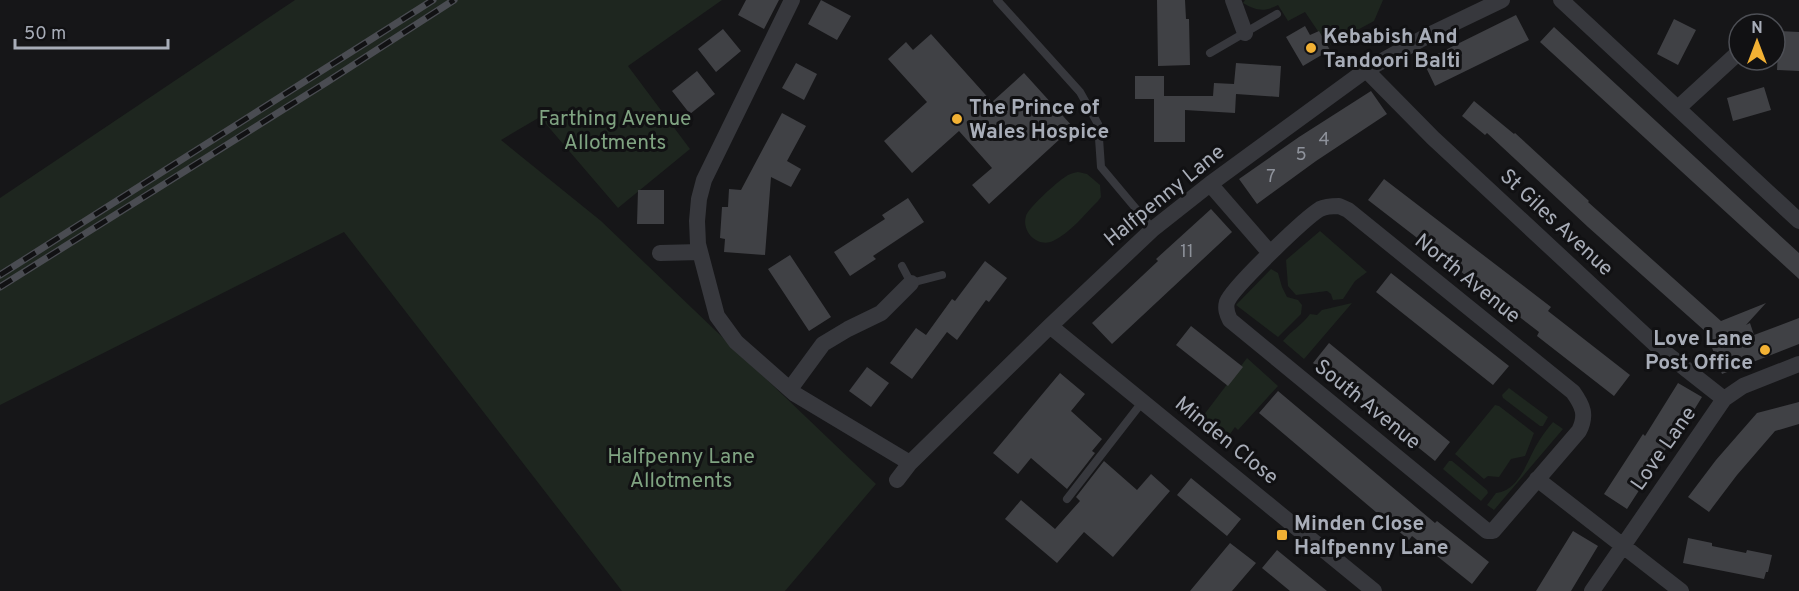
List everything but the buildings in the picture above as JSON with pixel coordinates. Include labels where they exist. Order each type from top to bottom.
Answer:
[{"type":"street","points":[[792,0],[705,180],[699,199],[697,221],[700,252],[717,316],[736,342],[790,389],[910,463]]},
{"type":"street","points":[[1233,0],[1245,33]]},
{"type":"street","name":"Halfpenny Lane","points":[[897,480],[910,463],[1153,229],[1210,184],[1366,70],[1480,5],[1502,0]]},
{"type":"street","points":[[1561,0],[1797,215]]},
{"type":"street","points":[[1678,108],[1727,63]]},
{"type":"street","name":"St Giles Avenue","points":[[1366,70],[1433,138],[1658,347],[1724,399]]},
{"type":"street","points":[[1210,184],[1270,253]]},
{"type":"street","name":"North Avenue","points":[[1270,253],[1320,209],[1339,206],[1348,210],[1573,392],[1582,404],[1583,423],[1579,431],[1537,479]]},
{"type":"street","points":[[660,253],[700,252]]},
{"type":"street","name":"South Avenue","points":[[1270,253],[1232,294],[1227,303],[1226,312],[1230,320],[1487,531],[1493,531],[1537,479]]},
{"type":"street","points":[[790,389],[823,344],[881,313],[911,283]]},
{"type":"street","name":"Minden Close","points":[[1050,326],[1374,591]]},
{"type":"street","name":"Love Lane","points":[[1592,591],[1724,399],[1743,386],[1799,364]]},
{"type":"street","points":[[1537,479],[1681,591]]},
{"type":"lane","points":[[997,0],[1080,92],[1098,124],[1101,166],[1153,229]]},
{"type":"lane","points":[[1210,53],[1277,14]]},
{"type":"lane","points":[[902,266],[911,283],[942,275]]},
{"type":"lane","points":[[1067,498],[1143,401]]},
{"type":"green space","points":[[295,0],[722,0],[628,66],[690,149],[618,208],[540,117],[501,140],[601,221],[876,484],[785,591],[622,591],[344,232],[0,405],[0,198]]},
{"type":"green space","points":[[1245,0],[1383,0],[1374,21],[1328,46],[1305,12],[1288,21],[1278,5],[1260,10],[1243,3]]},
{"type":"green space","points":[[1078,172],[1087,174],[1100,185],[1101,197],[1077,223],[1059,238],[1047,243],[1032,237],[1028,233],[1025,222],[1028,212],[1061,180]]},
{"type":"green space","points":[[1320,231],[1367,272],[1355,281],[1343,299],[1333,300],[1327,291],[1296,295],[1288,286],[1286,260]]},
{"type":"green space","points":[[1271,269],[1278,273],[1287,297],[1298,300],[1302,305],[1301,314],[1278,337],[1236,305]]},
{"type":"green space","points":[[1352,303],[1304,359],[1283,341],[1310,314],[1317,315],[1322,310]]},
{"type":"green space","points":[[1247,358],[1278,386],[1238,430],[1235,427],[1223,444],[1197,424]]},
{"type":"green space","points":[[1509,388],[1548,417],[1543,426],[1503,398],[1502,395]]},
{"type":"green space","points":[[1495,405],[1534,433],[1525,456],[1511,459],[1499,477],[1488,476],[1484,479],[1455,454]]},
{"type":"green space","points":[[1553,422],[1563,429],[1494,510],[1487,505],[1496,493],[1505,491],[1517,480]]},
{"type":"green space","points":[[1449,461],[1452,461],[1487,490],[1488,493],[1481,501],[1443,469]]},
{"type":"railway","points":[[0,275],[433,0]]},
{"type":"railway","points":[[0,287],[454,0]]},
{"type":"place","name":"Kebabish And Tandoori Balti","points":[[1311,48]]},
{"type":"place","name":"The Prince of Wales Hospice","points":[[957,119]]},
{"type":"place","name":"Love Lane Post Office","points":[[1765,350]]},
{"type":"place","name":"Minden Close Halfpenny Lane","points":[[1282,535]]},
{"type":"park label","name":"Farthing Avenue Allotments","points":[[615,130]]},
{"type":"park label","name":"Halfpenny Lane Allotments","points":[[681,468]]}]
